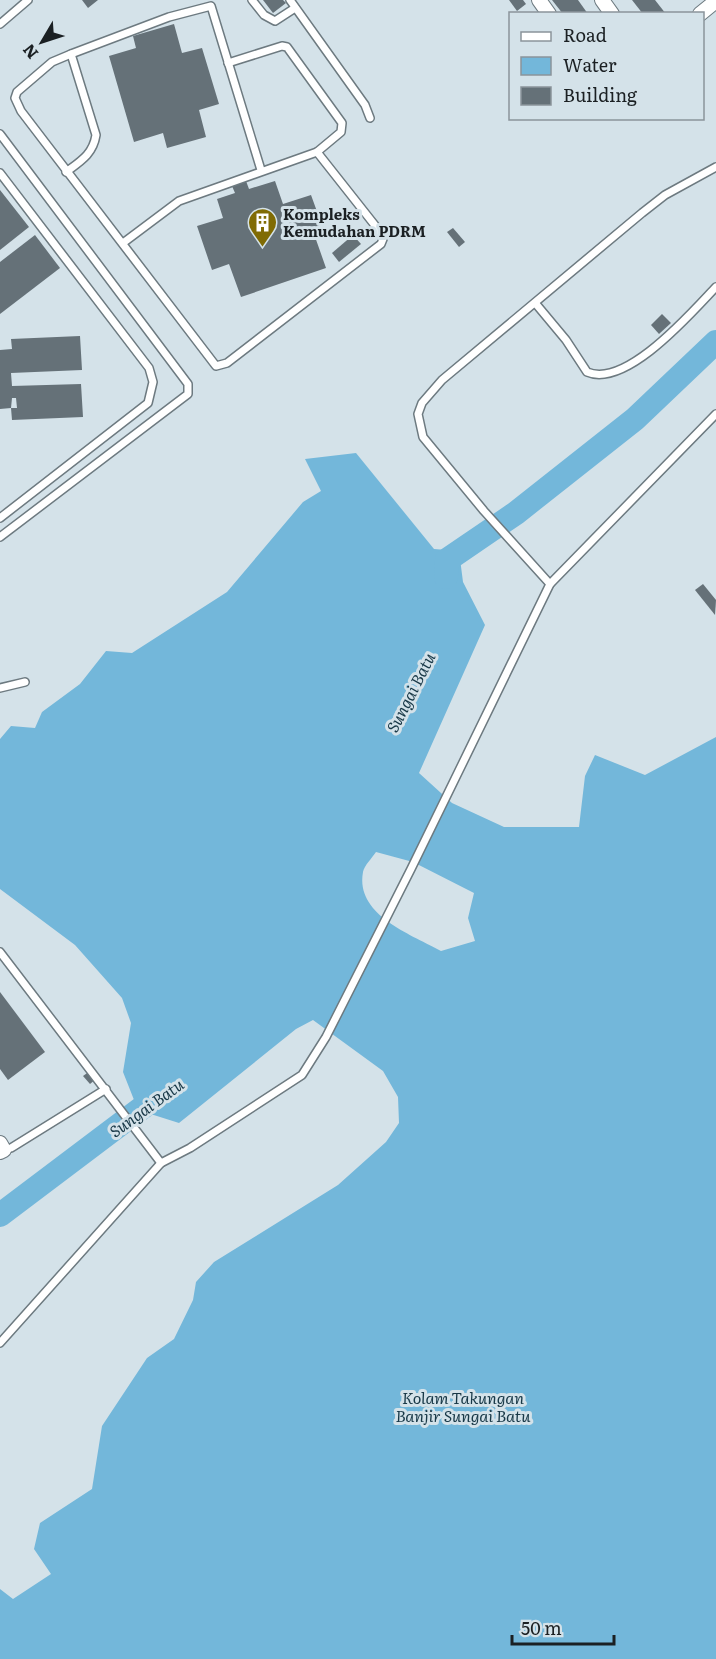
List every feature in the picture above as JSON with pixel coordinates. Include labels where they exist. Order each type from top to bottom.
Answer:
[{"type":"street","points":[[702,12],[716,1]]},
{"type":"lane","points":[[0,24],[28,0]]},
{"type":"lane","points":[[252,0],[264,15],[275,21],[295,8]]},
{"type":"lane","points":[[290,0],[365,105],[370,118]]},
{"type":"lane","points":[[261,170],[211,3],[52,62],[17,92],[15,98],[21,111],[66,172],[123,243],[212,362],[221,366],[381,244],[383,239],[381,233],[317,152]]},
{"type":"lane","points":[[123,243],[179,201],[317,152],[344,127],[287,47],[282,46],[228,63]]},
{"type":"lane","points":[[66,172],[94,148],[96,135],[71,54]]},
{"type":"lane","points":[[0,134],[188,384],[188,394],[0,537]]},
{"type":"lane","points":[[550,584],[484,512],[423,437],[418,414],[429,392],[665,195],[715,168]]},
{"type":"lane","points":[[0,173],[149,368],[153,382],[148,403],[0,518]]},
{"type":"lane","points":[[536,304],[566,340],[587,372],[597,374],[634,363],[645,356],[669,336],[716,287]]},
{"type":"lane","points":[[0,1343],[161,1163],[190,1148],[295,1081],[309,1065],[326,1037],[411,869],[550,584],[716,414]]},
{"type":"lane","points":[[0,688],[25,682]]},
{"type":"lane","points":[[0,952],[161,1163]]},
{"type":"lane","points":[[1,1148],[11,1148],[106,1089]]},
{"type":"water","name":"Kolam Takungan Banjir Sungai Batu","points":[[356,453],[434,549],[459,551],[463,582],[485,625],[419,773],[452,803],[504,827],[579,827],[585,776],[595,755],[645,775],[716,737],[716,1659],[0,1659],[0,1589],[13,1599],[51,1574],[34,1549],[40,1523],[92,1489],[102,1426],[147,1358],[174,1339],[193,1300],[196,1282],[214,1262],[338,1185],[386,1142],[399,1123],[398,1097],[383,1071],[313,1020],[296,1029],[179,1123],[138,1110],[123,1072],[131,1023],[122,998],[75,945],[0,889],[0,739],[11,726],[35,728],[42,712],[80,684],[106,651],[132,653],[227,592],[303,502],[321,491],[305,459]],"holes":[[[376,852],[413,862],[474,893],[468,918],[475,941],[441,951],[401,930],[376,911],[363,887],[363,872],[368,862]]]},
{"type":"building","points":[[82,0],[98,0],[88,8]]},
{"type":"building","points":[[263,0],[283,0],[286,3],[273,13]]},
{"type":"building","points":[[509,0],[523,0],[526,4],[517,11]]},
{"type":"building","points":[[552,0],[578,0],[587,12],[561,12]]},
{"type":"building","points":[[632,0],[655,0],[664,12],[641,12]]},
{"type":"building","points":[[174,24],[182,53],[202,48],[219,104],[199,110],[206,137],[167,148],[163,133],[134,142],[109,56],[136,48],[133,36]]},
{"type":"building","name":"Kompleks Kemudahan PDRM","points":[[246,181],[249,189],[275,181],[283,204],[311,195],[323,228],[313,231],[326,268],[241,297],[229,264],[212,270],[197,226],[223,218],[217,199],[235,193],[232,186]]},
{"type":"building","points":[[0,190],[29,227],[0,250]]},
{"type":"building","points":[[453,228],[465,242],[459,247],[447,232]]},
{"type":"building","points":[[35,235],[60,268],[0,314],[0,262]]},
{"type":"building","points":[[353,235],[361,244],[339,262],[332,253]]},
{"type":"building","points":[[662,314],[671,323],[659,334],[651,325]]},
{"type":"building","points":[[80,336],[82,370],[11,373],[12,386],[81,384],[83,417],[12,420],[11,408],[0,409],[0,350],[12,349],[11,339]],"holes":[[[12,398],[16,398],[17,408],[11,408]]]},
{"type":"building","points":[[703,584],[716,600],[715,615],[695,590]]},
{"type":"building","points":[[0,992],[45,1052],[8,1080],[0,1069]]},
{"type":"building","points":[[90,1071],[96,1079],[90,1084],[83,1076]]},
{"type":"waterway","name":"Sungai Batu","points":[[446,577],[447,560],[516,513],[635,419],[716,342]]},
{"type":"waterway","name":"Sungai Batu","points":[[0,1215],[163,1092]]},
{"type":"place","name":"Kompleks Kemudahan PDRM","points":[[262,248]]}]
